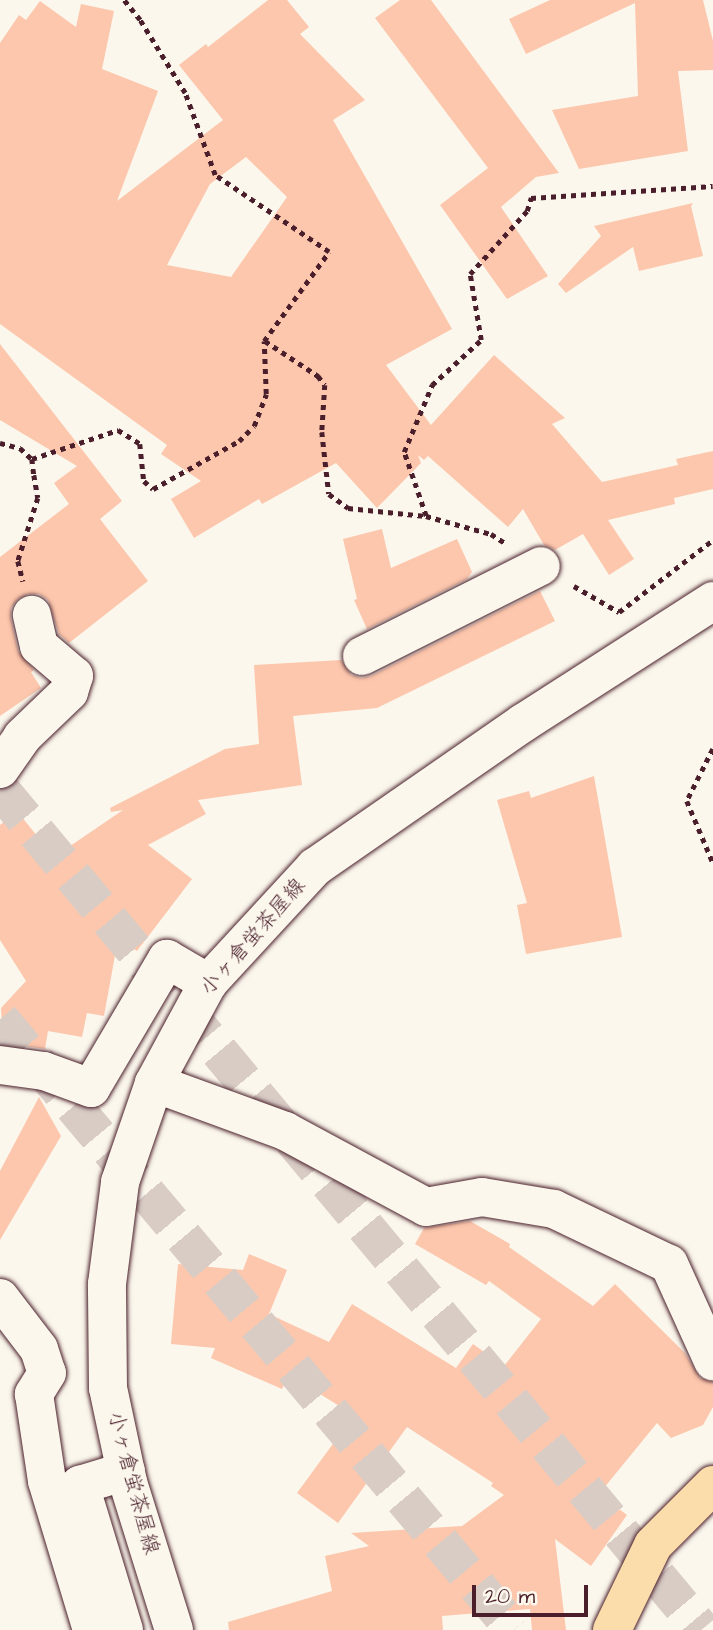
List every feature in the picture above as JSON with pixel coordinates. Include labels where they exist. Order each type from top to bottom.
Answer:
[{"type":"highway","points":[[612,1630],[653,1545],[713,1485]]},
{"type":"street","points":[[362,656],[541,566]]},
{"type":"street","name":"小ヶ倉蛍茶屋線","points":[[174,1630],[126,1471],[108,1388],[107,1284],[120,1182],[154,1083],[208,983],[316,867],[523,723],[713,601]]},
{"type":"street","points":[[0,769],[22,737],[69,692],[74,676],[40,646],[32,615]]},
{"type":"street","points":[[0,1065],[44,1071],[91,1088],[167,959],[208,983]]},
{"type":"street","points":[[154,1083],[285,1131],[426,1207],[482,1198],[554,1209],[669,1264],[713,1361]]},
{"type":"street","points":[[0,1298],[38,1349],[47,1373],[34,1394],[47,1481],[92,1630]]},
{"type":"street","points":[[124,1630],[80,1485],[126,1471]]},
{"type":"path","points":[[32,459],[118,430],[140,444],[144,481],[153,489],[239,441],[254,426],[266,394],[264,341],[329,252],[215,175],[185,93],[140,20],[124,0]]},
{"type":"path","points":[[426,516],[404,452],[432,385],[481,340],[470,274],[527,211],[531,198],[713,186]]},
{"type":"path","points":[[264,341],[318,376],[325,386],[322,432],[329,494],[348,508],[426,516],[491,534],[619,612],[713,540]]},
{"type":"path","points":[[0,443],[20,448],[32,459],[38,498],[18,562],[32,615]]},
{"type":"path","points":[[713,749],[687,801],[713,863]]},
{"type":"building","points":[[268,0],[287,0],[309,27],[300,34],[365,100],[333,120],[452,329],[386,365],[431,425],[494,355],[565,418],[552,424],[602,482],[678,465],[676,459],[713,451],[713,489],[674,498],[675,504],[608,520],[634,559],[609,575],[583,534],[555,550],[544,545],[523,509],[508,527],[428,456],[424,460],[418,455],[421,463],[377,508],[336,463],[262,504],[259,499],[194,538],[171,499],[201,481],[161,454],[167,445],[0,324],[0,43],[19,15],[26,20],[40,1],[76,27],[81,4],[114,11],[102,69],[158,91],[117,201],[223,120],[179,65],[206,44],[208,47]],"holes":[[[246,157],[287,197],[231,277],[167,265],[210,184]]]},
{"type":"building","points":[[400,0],[431,0],[559,173],[536,177],[501,207],[548,276],[507,299],[440,205],[488,168],[375,18]]},
{"type":"building","points":[[550,0],[703,0],[713,41],[713,70],[678,71],[688,151],[579,169],[552,110],[638,96],[635,3],[526,54],[509,19]]},
{"type":"building","points":[[693,203],[691,206],[703,256],[639,271],[633,247],[566,293],[558,284],[601,236],[594,226]]},
{"type":"building","points":[[0,344],[122,501],[100,519],[148,581],[69,643],[59,634],[48,600],[39,594],[28,594],[18,599],[11,608],[11,619],[18,651],[34,670],[31,672],[41,688],[0,716],[0,557],[69,504],[54,483],[77,466],[0,420]]},
{"type":"building","points":[[382,529],[391,568],[457,539],[472,572],[467,579],[367,629],[354,600],[357,599],[343,539]]},
{"type":"building","points":[[540,591],[555,621],[377,708],[293,716],[302,785],[198,800],[206,814],[148,845],[192,879],[137,951],[118,939],[104,1016],[87,1013],[82,1037],[48,1031],[45,1049],[3,1043],[1,1008],[26,981],[0,940],[0,825],[17,811],[54,857],[123,810],[111,812],[110,808],[225,749],[259,744],[254,665],[341,660],[351,675],[361,678],[371,676]]},
{"type":"building","points":[[594,776],[622,937],[526,954],[517,905],[527,903],[497,800],[529,791],[531,798]]},
{"type":"building","points":[[39,1097],[61,1136],[0,1240],[0,1171]]},
{"type":"building","points":[[470,1221],[510,1244],[509,1247],[593,1306],[615,1284],[685,1353],[700,1378],[713,1382],[713,1407],[703,1425],[671,1438],[657,1423],[599,1494],[627,1515],[591,1566],[555,1539],[566,1630],[532,1630],[530,1609],[442,1616],[443,1630],[229,1630],[228,1622],[332,1591],[325,1556],[369,1546],[351,1533],[462,1526],[504,1495],[491,1486],[493,1483],[407,1427],[338,1523],[297,1493],[354,1415],[289,1375],[282,1389],[211,1358],[215,1348],[171,1344],[178,1264],[243,1270],[249,1254],[287,1270],[269,1314],[329,1342],[352,1304],[456,1368],[473,1344],[504,1366],[541,1319],[489,1281],[486,1285],[415,1244],[424,1228]]},
{"type":"tunnel","points":[[0,789],[702,1630]]},
{"type":"tunnel","points":[[0,1019],[514,1630]]}]
